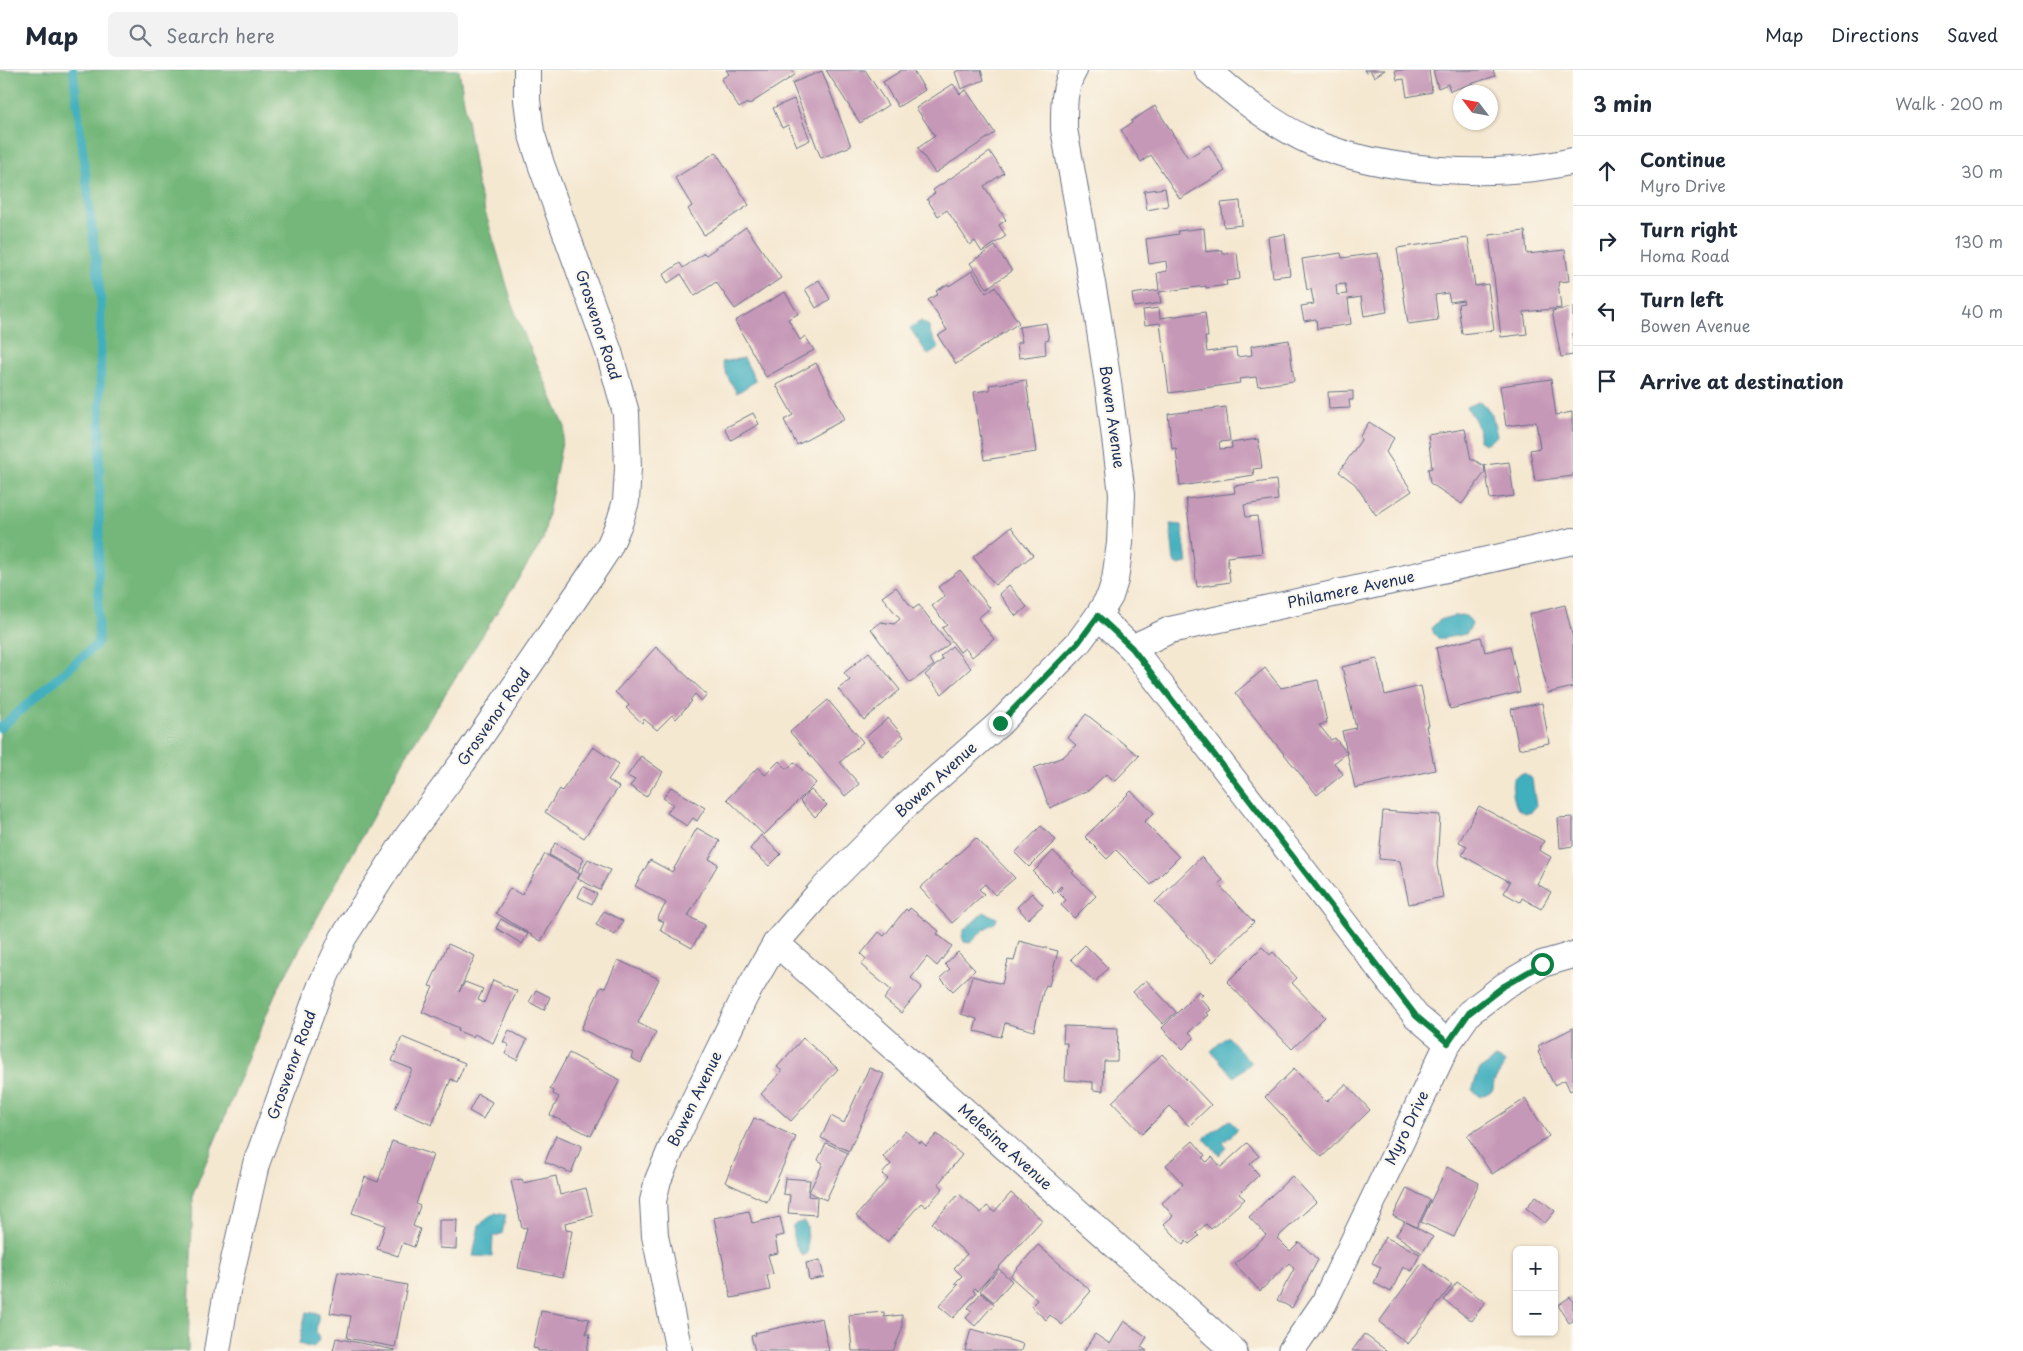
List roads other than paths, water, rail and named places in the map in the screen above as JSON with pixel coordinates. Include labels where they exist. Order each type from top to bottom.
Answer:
[{"type":"street","name":"Grosvenor Road","points":[[217,1351],[227,1291],[256,1164],[320,988],[343,938],[408,836],[468,754],[609,547],[626,501],[628,468],[626,413],[609,352],[531,132],[527,100],[527,70]]},
{"type":"street","name":"Bowen Avenue","points":[[679,1351],[655,1236],[653,1201],[656,1187],[678,1133],[745,996],[776,943],[821,890],[903,808],[1000,723],[1078,643],[1110,596],[1115,580],[1120,543],[1122,494],[1105,360],[1064,129],[1064,100],[1068,80],[1074,70]]},
{"type":"street","points":[[1217,73],[1237,95],[1278,123],[1309,141],[1342,154],[1448,171],[1495,171],[1553,166],[1573,161]]},
{"type":"street","name":"Philamere Avenue","points":[[1132,648],[1170,630],[1573,541]]},
{"type":"street","points":[[1098,616],[1132,648],[1416,1016],[1448,1043]]},
{"type":"street","name":"Melesina Avenue","points":[[776,943],[1234,1351]]},
{"type":"street","name":"Myro Drive","points":[[1291,1351],[1324,1303],[1448,1043],[1469,1013],[1504,986],[1542,964],[1573,955]]},
{"type":"water","points":[[921,321],[929,326],[930,333],[939,348],[928,355],[910,328]]},
{"type":"water","points":[[744,358],[756,381],[737,393],[728,378],[722,362]]},
{"type":"water","points":[[1480,401],[1492,414],[1497,436],[1486,444],[1479,441],[1479,431],[1476,423],[1466,407]]},
{"type":"water","points":[[1170,524],[1182,525],[1187,563],[1178,565],[1174,562]]},
{"type":"water","points":[[1461,615],[1468,618],[1472,625],[1466,634],[1439,639],[1434,634],[1432,628],[1435,624],[1445,618]]},
{"type":"water","points":[[1523,773],[1532,779],[1536,806],[1532,811],[1525,813],[1517,807],[1512,786],[1514,778]]},
{"type":"water","points":[[984,912],[997,918],[996,922],[986,928],[970,943],[964,942],[962,936],[964,930]]},
{"type":"water","points":[[1227,1036],[1251,1063],[1234,1077],[1211,1051]]},
{"type":"water","points":[[1496,1058],[1506,1063],[1494,1081],[1493,1090],[1481,1097],[1472,1090],[1479,1070]]},
{"type":"water","points":[[1229,1120],[1238,1129],[1223,1143],[1227,1148],[1219,1155],[1204,1138]]},
{"type":"water","points":[[495,1213],[506,1215],[502,1234],[493,1236],[492,1257],[473,1256],[479,1225]]},
{"type":"water","points":[[804,1221],[807,1227],[808,1253],[803,1256],[793,1237],[793,1225]]},
{"type":"water","points":[[306,1312],[319,1314],[316,1331],[319,1340],[313,1348],[299,1344]]},
{"type":"waterway","points":[[0,728],[98,643],[101,301],[73,70]]}]
